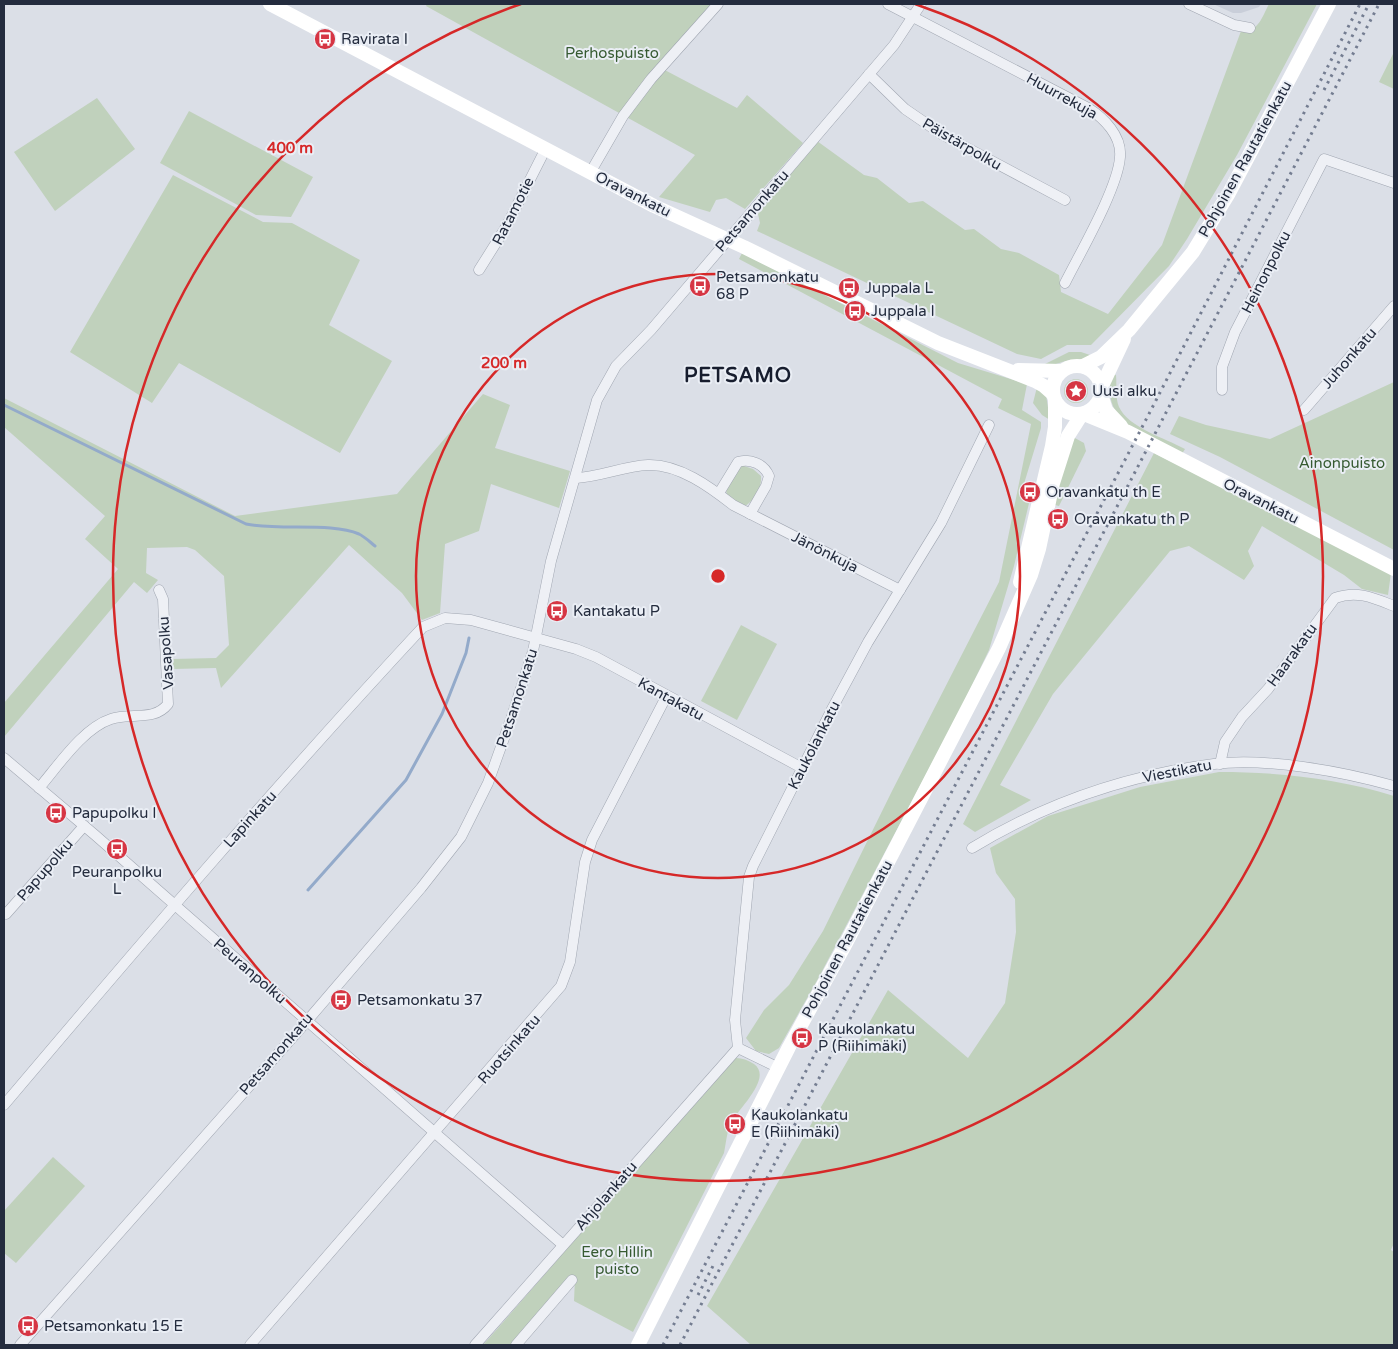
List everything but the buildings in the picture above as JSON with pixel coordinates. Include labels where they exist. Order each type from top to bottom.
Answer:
[{"type":"street","name":"Oravankatu","points":[[270,4],[590,173],[938,343],[1044,386],[1054,397]]},
{"type":"street","points":[[590,173],[622,116],[651,79],[718,4]]},
{"type":"street","name":"Huurrekuja","points":[[888,4],[1088,108],[1098,114],[1112,131],[1120,156],[1116,172],[1065,283]]},
{"type":"street","name":"Petsamonkatu","points":[[20,1345],[422,888],[461,837],[488,783],[512,716],[536,638],[551,561],[597,400],[616,366],[650,330],[894,45],[921,4]]},
{"type":"street","points":[[1189,4],[1234,24],[1250,28]]},
{"type":"street","name":"Pohjoinen Rautatienkatu","points":[[1083,366],[1101,357],[1129,330],[1174,277],[1211,225],[1329,4]]},
{"type":"street","name":"Päistärpolku","points":[[869,74],[905,109],[943,135],[1065,200]]},
{"type":"street","name":"Ratamotie","points":[[479,270],[506,227],[545,150]]},
{"type":"street","name":"Heinonpolku","points":[[1222,390],[1222,367],[1235,332],[1324,159],[1394,183]]},
{"type":"street","name":"Juhonkatu","points":[[1304,410],[1394,306]]},
{"type":"street","name":"Pohjoinen Rautatienkatu","points":[[1101,391],[1129,330]]},
{"type":"street","points":[[1072,366],[1083,366],[1097,376],[1101,391],[1094,406],[1083,414],[1073,415],[1066,412],[1054,397],[1054,381],[1062,371],[1072,366]]},
{"type":"street","name":"Oravankatu","points":[[1004,369],[1038,372],[1062,371]]},
{"type":"street","name":"Oravankatu","points":[[1101,391],[1106,410],[1128,432]]},
{"type":"street","name":"Pohjoinen Rautatienkatu","points":[[1014,612],[1052,446],[1055,428],[1054,397]]},
{"type":"street","name":"Oravankatu","points":[[1083,414],[1128,432],[1394,569]]},
{"type":"street","name":"Pohjoinen Rautatienkatu","points":[[638,1345],[779,1068],[980,688],[1014,612],[1039,549],[1053,483],[1068,436],[1083,414]]},
{"type":"street","name":"Kaukolankatu","points":[[738,1048],[735,1020],[749,877],[764,842],[868,642],[941,523],[989,425]]},
{"type":"street","points":[[718,493],[738,462],[744,460],[762,466],[769,476],[766,486],[750,514]]},
{"type":"street","name":"Jänönkuja","points":[[576,478],[593,477],[647,465],[662,466],[689,476],[718,493],[733,506],[900,590]]},
{"type":"street","name":"Vasapolku","points":[[39,788],[96,726],[120,716],[159,714],[168,704],[163,599],[158,590]]},
{"type":"street","name":"Haarakatu","points":[[1220,764],[1225,742],[1242,717],[1268,689],[1335,598],[1349,595],[1366,595],[1394,606]]},
{"type":"street","name":"Lapinkatu","points":[[4,1104],[174,905],[423,627],[444,618],[470,620],[536,638]]},
{"type":"street","name":"Kantakatu","points":[[536,638],[576,649],[596,657],[666,697],[802,768]]},
{"type":"street","name":"Ruotsinkatu","points":[[250,1345],[549,1003],[562,984],[570,962],[585,862],[592,840],[666,697]]},
{"type":"street","name":"Peuranpolku","points":[[4,758],[563,1245]]},
{"type":"street","name":"Viestikatu","points":[[972,848],[1024,818],[1090,792],[1117,783],[1220,764],[1282,766],[1324,770],[1350,774],[1394,786]]},
{"type":"street","name":"Papupolku","points":[[6,914],[84,826]]},
{"type":"street","points":[[738,1048],[779,1068]]},
{"type":"street","name":"Ahjolankatu","points":[[476,1345],[738,1048]]},
{"type":"street","points":[[516,1345],[572,1280]]},
{"type":"shaded area","points":[[1213,4],[1261,4],[1259,7],[1241,13],[1233,13]]},
{"type":"green space","name":"Perhospuisto","points":[[427,4],[714,4],[659,67],[737,108],[747,95],[803,143],[745,209],[726,198],[716,200],[710,212],[659,197],[695,155],[426,6]]},
{"type":"green space","points":[[1269,4],[1317,4],[1237,155],[1187,239],[1169,266],[1091,345],[1067,345],[1041,359],[1017,354],[757,231],[760,223],[758,214],[817,141],[864,175],[877,178],[909,203],[923,201],[965,230],[974,229],[1001,249],[1019,253],[1059,275],[1061,292],[1108,314],[1162,245],[1241,31],[1247,31],[1255,27],[1262,19]]},
{"type":"green space","points":[[1394,52],[1394,89],[1379,82]]},
{"type":"green space","points":[[97,98],[135,149],[55,211],[14,152]]},
{"type":"green space","points":[[189,111],[313,177],[291,217],[256,215],[160,163]]},
{"type":"green space","points":[[173,175],[263,222],[292,223],[360,260],[329,325],[392,361],[340,453],[179,363],[152,403],[70,352]]},
{"type":"green space","points":[[742,253],[958,363],[1027,384],[1022,410],[1041,422],[1041,428],[1023,487],[1030,499],[1014,566],[989,650],[960,710],[819,977],[779,1048],[769,1054],[756,1051],[746,1038],[764,1010],[789,985],[823,931],[999,582],[1031,424],[998,408],[1002,399],[739,259]]},
{"type":"green space","points":[[1069,352],[1081,352],[1096,357],[1043,365]]},
{"type":"green space","points":[[1112,374],[1116,375],[1118,403],[1124,414],[1139,427],[1185,449],[1182,454],[1141,434],[1119,416],[1113,405],[1110,391]]},
{"type":"green space","points":[[1076,379],[1084,383],[1088,391],[1084,399],[1076,403],[1068,399],[1064,391],[1068,383]]},
{"type":"green space","name":"Ainonpuisto","points":[[1394,382],[1394,550],[1220,457],[1170,434],[1179,416],[1206,425],[1270,439]]},
{"type":"green space","points":[[1037,387],[1046,395],[1050,420],[1042,415],[1033,403]]},
{"type":"green space","points":[[483,394],[510,405],[495,448],[570,471],[559,508],[491,484],[479,531],[445,544],[440,613],[422,620],[402,593],[349,545],[221,688],[216,668],[173,669],[172,659],[216,658],[229,645],[224,576],[195,550],[187,547],[147,548],[146,573],[158,580],[147,593],[134,582],[4,737],[4,703],[118,569],[85,539],[105,516],[4,427],[4,398],[235,516],[397,494]]},
{"type":"green space","points":[[1073,437],[1084,443],[1086,451],[1059,506],[1055,505],[1058,479]]},
{"type":"green space","points":[[1154,453],[1391,573],[1388,595],[1362,589],[1344,575],[1262,526],[1248,551],[1254,566],[1244,580],[1189,546],[1170,551],[1053,694],[1000,785],[1031,800],[975,832],[963,824]]},
{"type":"green space","points":[[741,465],[753,469],[761,476],[757,494],[743,507],[727,497],[726,489]]},
{"type":"green space","points":[[741,625],[777,644],[737,720],[701,701]]},
{"type":"green space","points":[[1219,772],[1263,773],[1329,780],[1394,796],[1394,1243],[1391,1250],[1394,1252],[1393,1345],[751,1345],[707,1306],[888,990],[968,1058],[1005,1003],[1016,932],[1015,899],[996,873],[990,848],[1048,816],[1140,787]]},
{"type":"green space","name":"Eero Hillin puisto","points":[[736,1058],[750,1061],[759,1070],[760,1077],[757,1085],[731,1123],[724,1153],[633,1332],[574,1301],[575,1278],[551,1298],[510,1345],[483,1345],[613,1195],[694,1096],[717,1072]]},
{"type":"green space","points":[[53,1157],[85,1186],[16,1263],[4,1253],[4,1211]]},
{"type":"waterway","points":[[4,405],[246,524],[348,530],[361,535],[375,546]]},
{"type":"waterway","points":[[308,890],[406,780],[442,714],[466,653],[469,638]]},
{"type":"railway","points":[[663,1345],[1151,410],[1360,4]]},
{"type":"railway","points":[[1324,90],[1369,4]]},
{"type":"railway","points":[[680,1345],[1379,4]]},
{"type":"railway","points":[[698,1295],[714,1264]]},
{"type":"place","name":"Ravirata I","points":[[325,39]]},
{"type":"place","name":"Petsamonkatu 68 P","points":[[700,286]]},
{"type":"place","name":"Juppala L","points":[[849,288]]},
{"type":"place","name":"Juppala I","points":[[855,311]]},
{"type":"place","name":"Uusi alku","points":[[1076,391]]},
{"type":"place","name":"Oravankatu th E","points":[[1030,492]]},
{"type":"place","name":"Oravankatu th P","points":[[1058,519]]},
{"type":"place","name":"Kantakatu P","points":[[557,611]]},
{"type":"place","name":"Papupolku I","points":[[56,813]]},
{"type":"place","name":"Peuranpolku L","points":[[117,849]]},
{"type":"place","name":"Petsamonkatu 37","points":[[341,1000]]},
{"type":"place","name":"Kaukolankatu P (Riihimäki)","points":[[802,1038]]},
{"type":"place","name":"Kaukolankatu E (Riihimäki)","points":[[735,1124]]},
{"type":"place","name":"Petsamonkatu 15 E","points":[[28,1326]]},
{"type":"district","name":"PETSAMO","points":[[738,375]]}]
